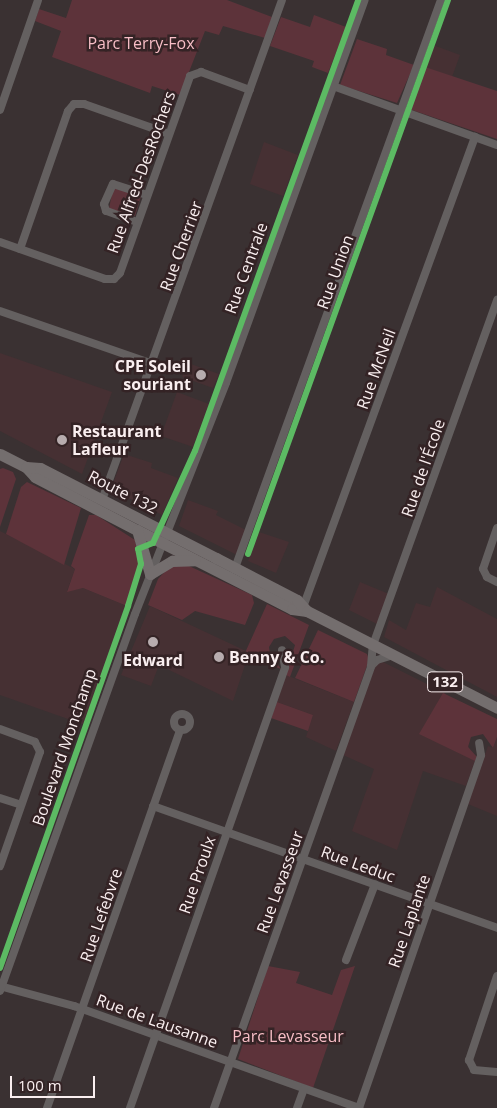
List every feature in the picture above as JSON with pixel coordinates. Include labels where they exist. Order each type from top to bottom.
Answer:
[{"type":"highway","name":"Route 132","points":[[0,454],[26,467],[35,477],[137,530],[165,538],[235,568],[297,600],[304,609],[497,708]]},
{"type":"highway","name":"Route 132","points":[[26,467],[40,468],[102,500],[165,538],[196,560],[292,609],[304,609]]},
{"type":"highway","points":[[137,530],[150,574],[172,561],[196,560]]},
{"type":"street","points":[[0,110],[38,0]]},
{"type":"street","name":"Rue Cherrier","points":[[102,500],[153,364],[282,0]]},
{"type":"street","name":"Rue Centrale","points":[[165,538],[226,383],[365,0]]},
{"type":"street","name":"Rue Union","points":[[235,568],[340,287],[441,0]]},
{"type":"street","name":"Rue Alfred-DesRochers","points":[[20,249],[105,279],[114,279],[120,273],[169,134],[193,74],[204,73],[250,90]]},
{"type":"street","points":[[333,86],[497,144]]},
{"type":"street","points":[[0,242],[20,249],[68,111],[74,104],[82,103],[169,134]]},
{"type":"street","name":"Rue McNeil","points":[[304,609],[475,137]]},
{"type":"street","points":[[137,222],[106,212],[104,204],[114,184],[147,194]]},
{"type":"street","name":"Rue de l'École","points":[[373,645],[497,300]]},
{"type":"street","points":[[0,311],[153,364]]},
{"type":"street","points":[[497,528],[483,569],[487,577],[497,582]]},
{"type":"street","name":"Boulevard Monchamp","points":[[1,988],[150,574],[165,538]]},
{"type":"street","name":"Rue Levasseur","points":[[214,1108],[371,666],[373,645]]},
{"type":"street","name":"Rue Proulx","points":[[130,1108],[285,666],[282,650]]},
{"type":"street","points":[[371,666],[377,660],[394,655]]},
{"type":"street","points":[[0,729],[35,742],[40,749],[0,866]]},
{"type":"street","name":"Rue Lefebvre","points":[[47,1108],[180,731]]},
{"type":"street","name":"Rue Laplante","points":[[358,1108],[481,755],[478,743]]},
{"type":"street","points":[[0,798],[21,806]]},
{"type":"street","name":"Rue Leduc","points":[[153,806],[497,928]]},
{"type":"street","points":[[346,960],[375,884]]},
{"type":"street","points":[[497,976],[469,1060],[474,1070],[497,1072]]},
{"type":"street","name":"Rue de Lausanne","points":[[1,988],[82,1009],[358,1108]]},
{"type":"street","points":[[297,1108],[304,1089]]},
{"type":"shaded area","points":[[433,45],[460,55],[452,77],[425,68]]},
{"type":"shaded area","points":[[264,142],[298,155],[283,196],[250,184]]},
{"type":"shaded area","points":[[0,353],[112,392],[82,474],[0,431]]},
{"type":"shaded area","name":"CPE Soleil souriant","points":[[188,363],[219,374],[213,388],[182,377]]},
{"type":"shaded area","points":[[177,392],[209,404],[193,447],[161,436]]},
{"type":"shaded area","points":[[124,454],[152,463],[151,468],[178,478],[162,515],[111,489]]},
{"type":"shaded area","points":[[188,500],[218,511],[216,515],[246,530],[237,555],[179,526]]},
{"type":"shaded area","points":[[0,531],[75,569],[67,591],[83,588],[127,606],[85,725],[0,695]]},
{"type":"shaded area","points":[[259,532],[289,542],[276,573],[248,561]]},
{"type":"shaded area","points":[[360,582],[389,594],[379,625],[349,610]]},
{"type":"shaded area","points":[[437,587],[497,619],[497,697],[384,637],[389,620],[406,630],[416,603],[430,607]]},
{"type":"shaded area","points":[[150,606],[246,651],[244,655],[248,656],[233,701],[159,665],[151,686],[121,675]]},
{"type":"shaded area","points":[[383,662],[445,693],[475,761],[466,786],[423,771],[397,850],[352,831],[374,769],[343,755],[376,664]]},
{"type":"shaded area","points":[[286,675],[354,702],[336,751],[306,737],[313,715],[277,702]]},
{"type":"shaded area","points":[[497,737],[497,816],[468,804],[488,746],[493,748]]},
{"type":"green space","name":"Parc Terry-Fox","points":[[72,0],[227,0],[272,17],[265,38],[223,26],[219,35],[205,31],[180,95],[152,86],[150,93],[52,57],[61,31],[35,21],[39,9],[66,18]]},
{"type":"green space","points":[[314,15],[346,27],[328,73],[312,67],[314,61],[270,46],[281,17],[310,27]]},
{"type":"green space","points":[[357,39],[387,49],[386,55],[414,65],[397,103],[340,85]]},
{"type":"green space","points":[[422,66],[497,91],[497,139],[409,109],[407,104]]},
{"type":"green space","points":[[113,188],[141,196],[135,216],[109,209]]},
{"type":"green space","points":[[3,468],[13,472],[16,479],[0,527],[0,469]]},
{"type":"green space","points":[[27,482],[81,508],[64,565],[6,534],[21,487]]},
{"type":"green space","points":[[89,515],[96,515],[135,540],[140,563],[127,606],[83,588],[67,592],[75,569],[71,566]]},
{"type":"green space","points":[[171,565],[189,566],[252,595],[254,603],[245,625],[195,611],[182,620],[148,605],[158,579]]},
{"type":"green space","points":[[267,604],[309,625],[290,677],[286,675],[295,645],[285,636],[274,639],[269,647],[270,654],[281,669],[244,655]]},
{"type":"green space","points":[[318,630],[367,654],[369,660],[354,702],[295,678]]},
{"type":"green space","points":[[443,693],[497,719],[497,737],[493,748],[483,734],[471,737],[468,747],[477,757],[475,761],[419,734]]},
{"type":"green space","points":[[277,702],[313,715],[308,731],[271,718]]},
{"type":"green space","name":"Parc Levasseur","points":[[268,966],[300,972],[296,983],[332,995],[341,970],[355,966],[313,1088],[238,1059]]},
{"type":"cycle path","points":[[0,968],[128,606],[141,564],[138,549],[153,543],[195,451],[358,0]]},
{"type":"cycle path","points":[[248,554],[448,0]]},
{"type":"place","name":"CPE Soleil souriant","points":[[201,375]]},
{"type":"place","name":"Restaurant Lafleur","points":[[62,440]]},
{"type":"place","name":"Edward","points":[[153,642]]},
{"type":"place","name":"Benny & Co.","points":[[219,657]]}]
